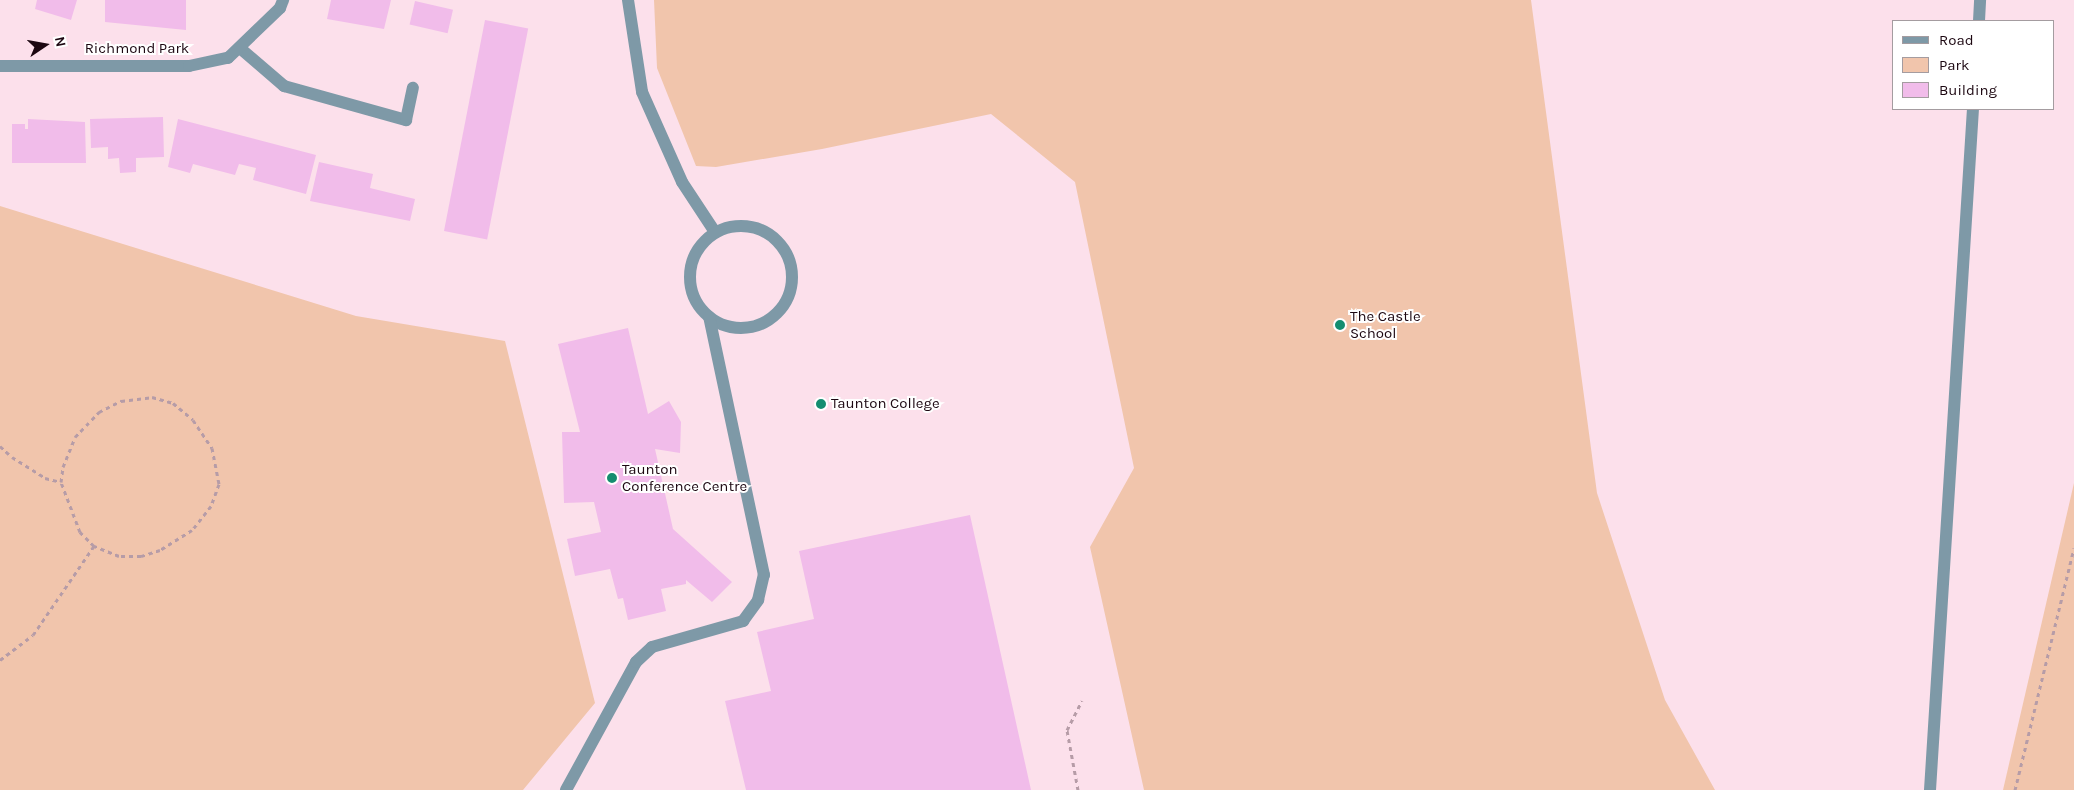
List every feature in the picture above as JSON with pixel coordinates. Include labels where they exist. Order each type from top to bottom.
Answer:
[{"type":"street","name":"Richmond Park","points":[[0,66],[189,66],[228,58],[241,49],[280,8],[283,0]]},
{"type":"street","points":[[628,0],[642,92],[682,182],[715,232]]},
{"type":"street","points":[[1978,20],[1980,0]]},
{"type":"street","points":[[241,49],[284,86],[406,120],[413,88]]},
{"type":"street","points":[[1930,790],[1973,110]]},
{"type":"street","points":[[566,790],[636,662],[652,647],[743,621],[758,600],[764,575],[709,318],[697,304],[690,273],[694,257],[704,242],[715,232],[742,226],[768,233],[787,252],[792,268],[792,287],[786,304],[775,316],[760,325],[738,329],[709,318]]},
{"type":"path","points":[[152,396],[173,403],[194,420],[212,448],[219,484],[211,506],[192,530],[160,550],[141,556],[119,556],[94,546],[80,532],[61,482],[75,437],[99,412],[121,402],[152,396]]},
{"type":"path","points":[[0,446],[12,458],[45,478],[61,482]]},
{"type":"path","points":[[0,660],[33,635],[94,546]]},
{"type":"path","points":[[2015,790],[2074,548]]},
{"type":"path","points":[[1078,790],[1067,730],[1082,701]]},
{"type":"green space","name":"The Castle School","points":[[654,0],[1531,0],[1597,493],[1665,700],[1715,790],[1144,790],[1090,547],[1134,468],[1075,182],[991,114],[822,149],[716,167],[696,166],[657,68]]},
{"type":"green space","points":[[0,206],[356,316],[505,341],[595,703],[523,790],[0,790]]},
{"type":"green space","points":[[2074,483],[2074,790],[2003,790]]},
{"type":"building","points":[[37,0],[77,0],[71,20],[35,9]]},
{"type":"building","points":[[105,0],[186,0],[186,30],[105,22]]},
{"type":"building","points":[[331,0],[391,0],[384,29],[327,19]]},
{"type":"building","points":[[415,1],[453,10],[448,33],[410,24]]},
{"type":"building","points":[[485,20],[528,28],[487,239],[444,231]]},
{"type":"building","points":[[163,117],[164,157],[136,158],[136,172],[120,173],[119,158],[108,159],[108,147],[91,148],[90,119]]},
{"type":"building","points":[[28,119],[85,122],[86,163],[12,163],[12,124],[25,124],[25,129],[28,129]]},
{"type":"building","points":[[178,119],[316,155],[306,194],[253,180],[256,168],[239,164],[235,175],[193,164],[190,173],[168,167]]},
{"type":"building","points":[[319,162],[373,174],[370,188],[415,199],[410,221],[310,201]]},
{"type":"building","name":"Taunton Conference Centre","points":[[628,328],[648,414],[669,401],[681,422],[680,453],[655,449],[673,529],[732,582],[712,602],[686,580],[686,584],[661,589],[666,611],[628,620],[623,598],[618,599],[610,569],[575,576],[567,539],[601,532],[594,502],[564,503],[562,432],[580,432],[558,344]]},
{"type":"building","points":[[970,515],[1031,790],[746,790],[725,701],[771,691],[757,632],[814,619],[799,551]]},
{"type":"place","name":"The Castle School","points":[[1340,325]]},
{"type":"place","name":"Taunton College","points":[[821,404]]},
{"type":"place","name":"Taunton Conference Centre","points":[[612,478]]}]
